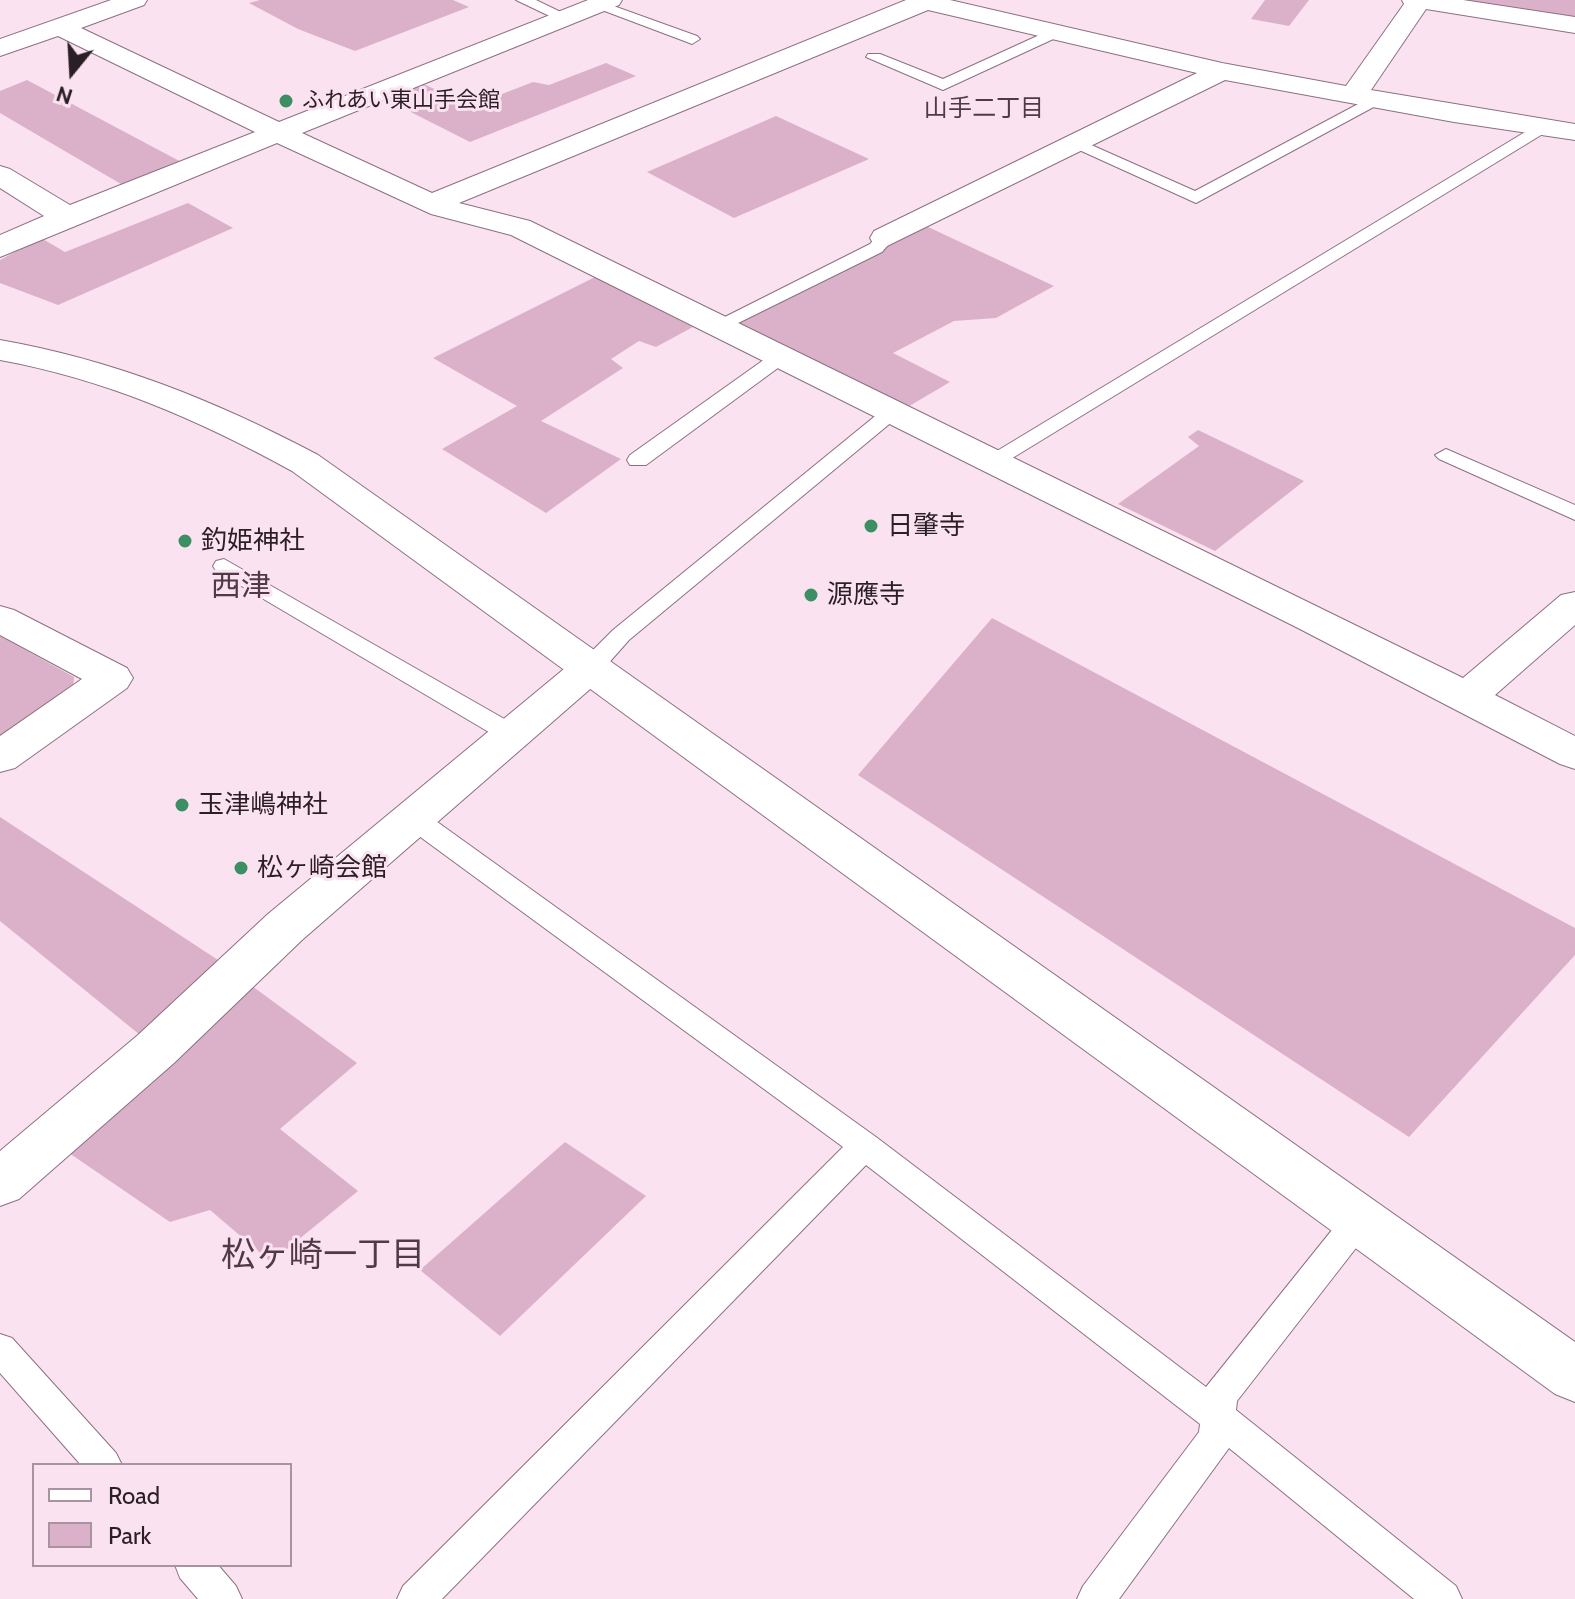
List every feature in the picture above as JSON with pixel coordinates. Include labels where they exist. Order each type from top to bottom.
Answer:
[{"type":"street","points":[[0,48],[135,0]]},
{"type":"street","points":[[1414,0],[1575,25]]},
{"type":"street","points":[[1364,98],[1420,0]]},
{"type":"street","points":[[434,203],[922,1],[1222,71],[1364,98],[1575,132]]},
{"type":"street","points":[[0,248],[20,236],[605,2]]},
{"type":"street","points":[[59,27],[280,134],[434,203],[484,223],[519,227],[715,327],[993,460],[1575,754]]},
{"type":"street","points":[[885,238],[1222,71]]},
{"type":"street","points":[[0,175],[69,218]]},
{"type":"street","points":[[0,350],[92,369],[171,395],[234,424],[305,463],[1575,1375]]},
{"type":"street","points":[[1467,697],[1575,604]]},
{"type":"street","points":[[0,619],[112,678],[0,757]]},
{"type":"street","points":[[0,1183],[156,1049],[285,927],[590,668]]},
{"type":"lane","points":[[523,0],[565,18]]},
{"type":"lane","points":[[605,2],[692,39]]},
{"type":"lane","points":[[874,57],[943,85],[1057,32]]},
{"type":"lane","points":[[1074,144],[1196,198],[1364,98]]},
{"type":"lane","points":[[993,460],[1540,128]]},
{"type":"lane","points":[[715,327],[876,248],[885,238]]},
{"type":"lane","points":[[638,460],[779,358]]},
{"type":"lane","points":[[590,668],[621,635],[892,412]]},
{"type":"lane","points":[[1446,455],[1575,513]]},
{"type":"lane","points":[[224,566],[513,735]]},
{"type":"lane","points":[[413,818],[865,1146],[1217,1416],[1443,1599]]},
{"type":"lane","points":[[416,1599],[865,1146]]},
{"type":"lane","points":[[1096,1599],[1216,1438],[1220,1395],[1359,1220]]},
{"type":"lane","points":[[0,1349],[102,1463]]},
{"type":"lane","points":[[195,1567],[223,1599]]},
{"type":"green space","points":[[260,0],[453,0],[469,7],[355,51],[298,29],[249,3]]},
{"type":"green space","points":[[1265,0],[1309,0],[1289,26],[1251,19]]},
{"type":"green space","points":[[1453,0],[1575,0],[1575,19]]},
{"type":"green space","points":[[606,63],[636,76],[470,142],[379,96],[417,81],[471,106],[533,82],[549,85]]},
{"type":"green space","points":[[27,80],[185,164],[126,187],[0,113],[0,91]]},
{"type":"green space","points":[[776,116],[869,159],[734,218],[647,172]]},
{"type":"green space","points":[[188,203],[233,228],[58,305],[0,283],[0,260],[41,238],[65,252]]},
{"type":"green space","points":[[926,226],[1054,286],[996,318],[954,321],[893,353],[950,382],[906,408],[727,325]]},
{"type":"green space","points":[[595,277],[693,327],[656,347],[639,341],[611,359],[623,368],[541,421],[621,459],[546,513],[442,449],[517,406],[433,358]]},
{"type":"green space","points":[[1198,430],[1304,481],[1215,551],[1118,504],[1199,446],[1188,437]]},
{"type":"green space","points":[[992,618],[1575,928],[1575,955],[1409,1137],[858,775]]},
{"type":"green space","points":[[0,636],[74,677],[73,690],[0,741]]},
{"type":"green space","points":[[0,817],[218,960],[140,1035],[0,921]]},
{"type":"green space","points":[[252,986],[357,1063],[280,1129],[358,1191],[271,1262],[210,1210],[170,1222],[69,1153]]},
{"type":"green space","points":[[565,1142],[646,1196],[500,1336],[420,1270]]},
{"type":"place","name":"ふれあい東山手会館","points":[[286,101]]},
{"type":"place","name":"日肇寺","points":[[871,526]]},
{"type":"place","name":"釣姫神社","points":[[185,541]]},
{"type":"place","name":"源應寺","points":[[811,595]]},
{"type":"place","name":"玉津嶋神社","points":[[182,805]]},
{"type":"place","name":"松ヶ崎会館","points":[[241,868]]},
{"type":"district","name":"山手二丁目","points":[[984,109]]},
{"type":"district","name":"西津","points":[[241,587]]},
{"type":"district","name":"松ヶ崎一丁目","points":[[323,1256]]}]
